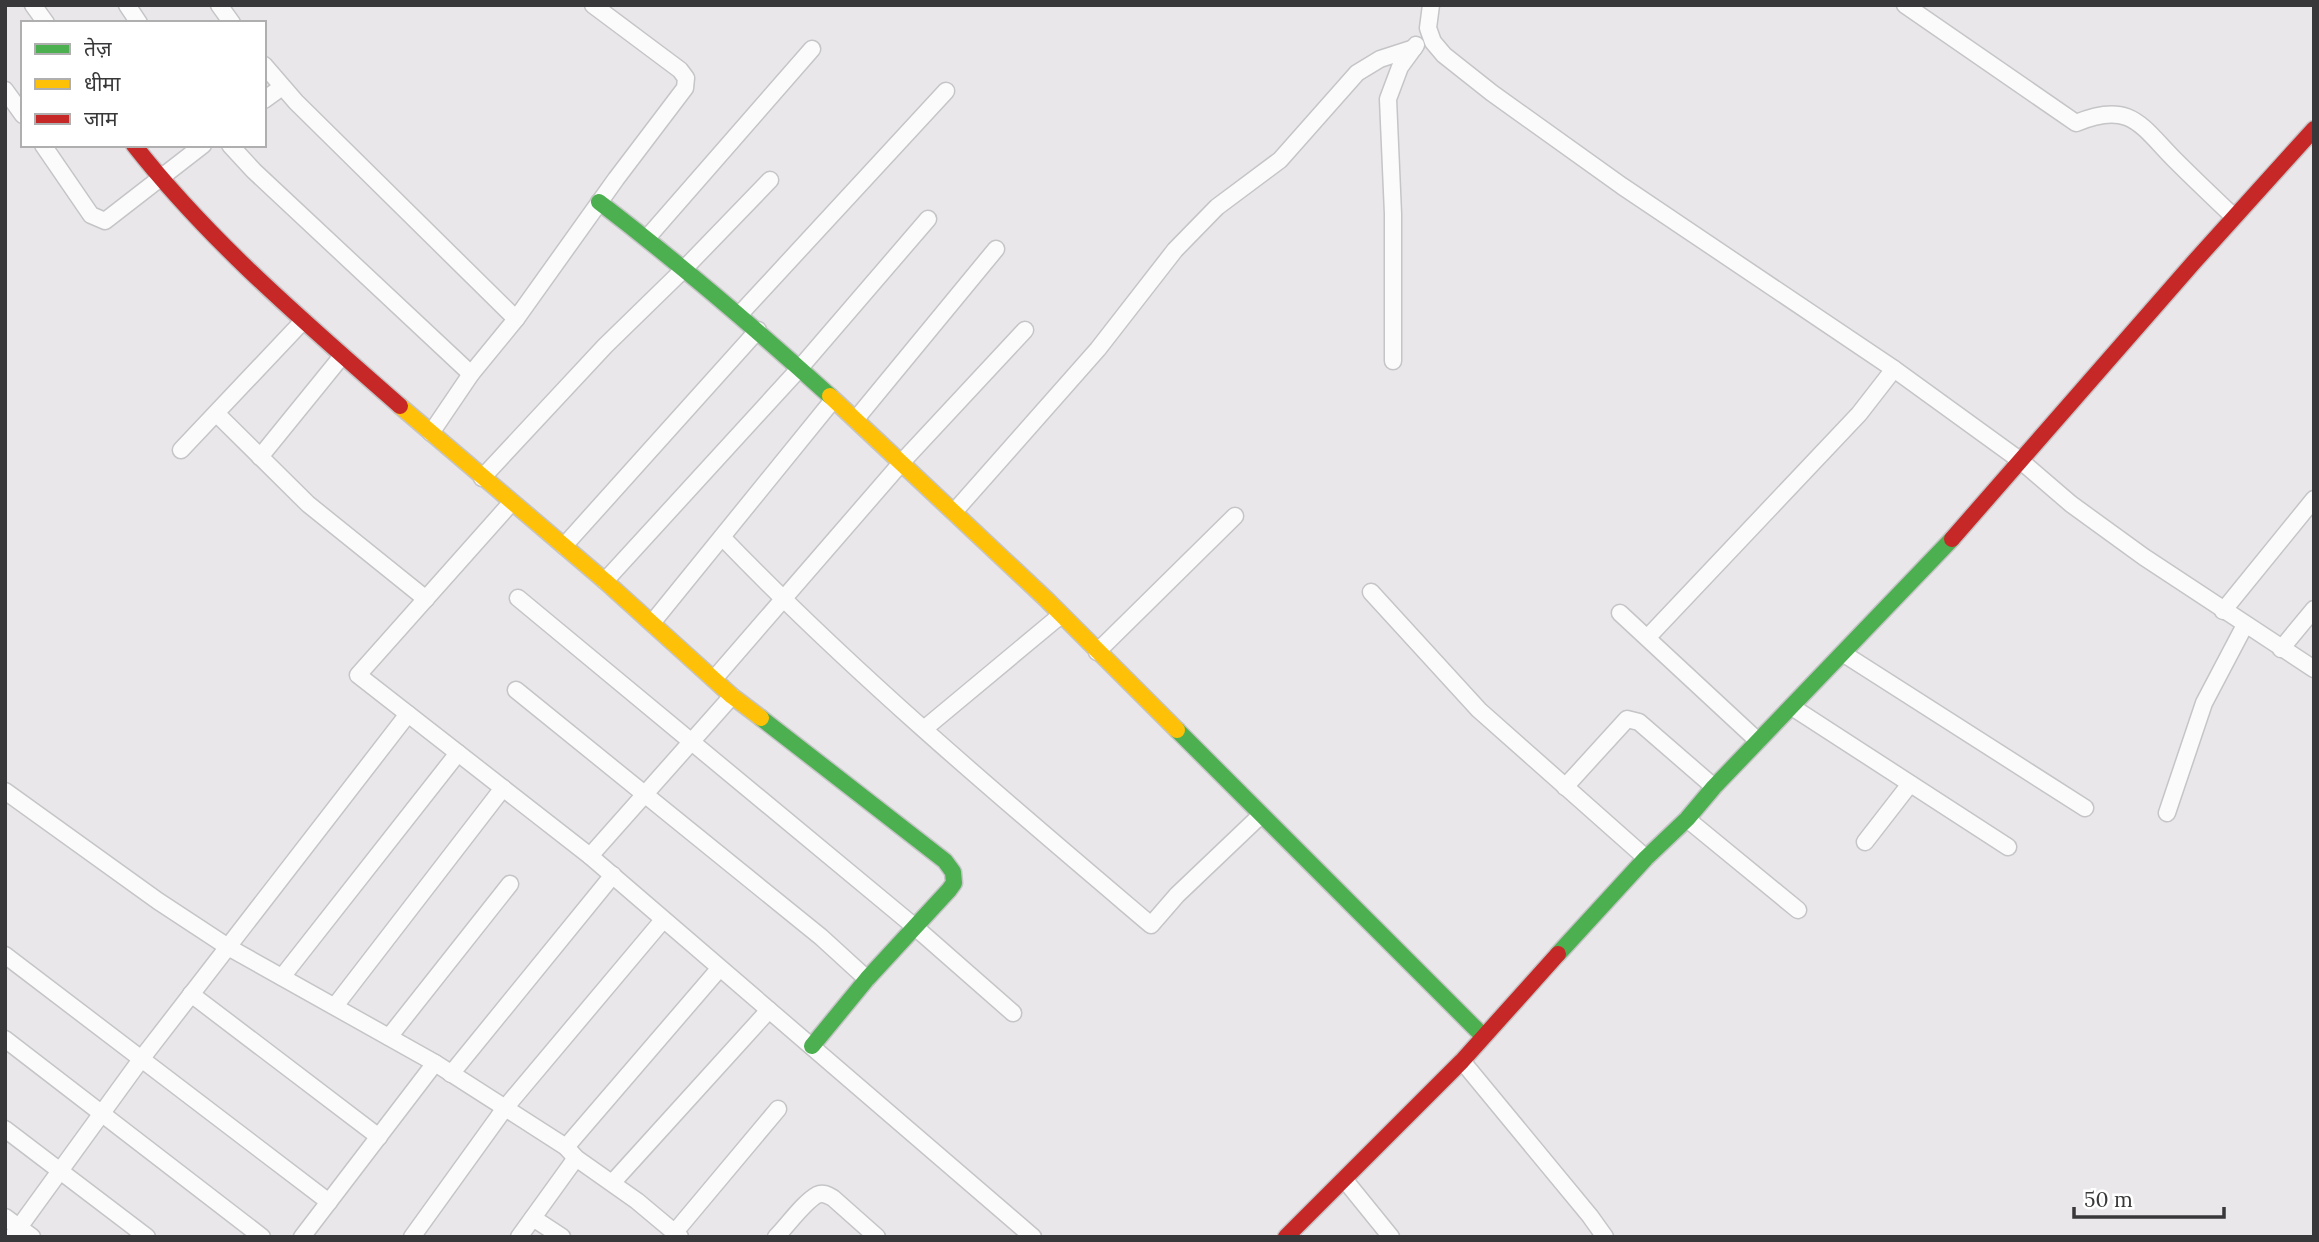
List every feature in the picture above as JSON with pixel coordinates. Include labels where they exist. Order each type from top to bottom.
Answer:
[{"type":"street","points":[[33,5],[45,21]]},
{"type":"street","points":[[127,5],[138,21]]},
{"type":"street","points":[[219,5],[231,21]]},
{"type":"street","points":[[431,433],[471,374],[516,319],[685,88],[686,78],[680,71],[593,5]]},
{"type":"street","points":[[1393,361],[1393,215],[1388,99],[1396,75],[1428,27],[1431,5]]},
{"type":"street","points":[[1905,5],[2077,123],[2098,114],[2120,115],[2143,126],[2180,166],[2234,217]]},
{"type":"street","points":[[1428,27],[1433,42],[1444,55],[1492,93],[1622,186],[1894,369],[2021,461],[2071,505],[2223,611],[2314,669]]},
{"type":"street","points":[[954,512],[1098,349],[1175,250],[1209,216],[1280,160],[1357,73],[1380,59],[1414,48]]},
{"type":"street","points":[[648,238],[812,49]]},
{"type":"street","points":[[266,67],[282,87],[516,319]]},
{"type":"street","points":[[266,99],[282,87]]},
{"type":"street","points":[[5,90],[21,112]]},
{"type":"street","points":[[740,314],[946,91]]},
{"type":"street","points":[[1292,1234],[1462,1061],[1646,858],[1687,819],[1714,787],[1969,522],[2314,129]]},
{"type":"street","points":[[44,147],[91,215],[105,221],[201,147]]},
{"type":"street","points":[[136,147],[160,179],[201,223],[342,356],[605,581],[732,696],[945,862],[953,872],[954,883],[811,1046]]},
{"type":"street","points":[[232,147],[254,171],[471,374]]},
{"type":"street","points":[[482,478],[613,338],[770,180]]},
{"type":"street","points":[[599,202],[648,238],[740,314],[902,462],[1060,615],[1483,1036]]},
{"type":"street","points":[[605,581],[799,369],[928,219]]},
{"type":"street","points":[[856,419],[996,249]]},
{"type":"street","points":[[181,450],[303,321]]},
{"type":"street","points":[[714,679],[902,462],[1025,330]]},
{"type":"street","points":[[564,546],[758,331]]},
{"type":"street","points":[[260,457],[342,356]]},
{"type":"street","points":[[1648,637],[1840,435],[1894,369]]},
{"type":"street","points":[[652,623],[833,400]]},
{"type":"street","points":[[217,414],[308,504],[426,599]]},
{"type":"street","points":[[2223,611],[2314,499]]},
{"type":"street","points":[[511,503],[358,675],[590,856],[1033,1237]]},
{"type":"street","points":[[1097,652],[1235,516]]},
{"type":"street","points":[[722,537],[783,600],[924,729],[1152,925],[1177,895],[1261,815]]},
{"type":"street","points":[[1371,592],[1479,710],[1646,858]]},
{"type":"street","points":[[518,598],[915,927],[1013,1013]]},
{"type":"street","points":[[2281,649],[2314,609]]},
{"type":"street","points":[[1620,613],[1758,741]]},
{"type":"street","points":[[924,729],[1060,615]]},
{"type":"street","points":[[2167,813],[2204,704],[2245,625]]},
{"type":"street","points":[[1844,654],[2085,808]]},
{"type":"street","points":[[516,690],[821,937],[867,979]]},
{"type":"street","points":[[590,856],[732,696]]},
{"type":"street","points":[[1793,707],[2008,847]]},
{"type":"street","points":[[5,1217],[21,1234],[60,1172],[142,1058],[408,714]]},
{"type":"street","points":[[1565,787],[1627,719],[1639,722],[1714,787]]},
{"type":"street","points":[[282,977],[457,753]]},
{"type":"street","points":[[1864,842],[1910,784]]},
{"type":"street","points":[[335,1006],[503,788]]},
{"type":"street","points":[[5,791],[158,901],[228,947],[435,1063],[505,1108],[612,1182],[678,1234],[778,1109]]},
{"type":"street","points":[[1687,819],[1798,910]]},
{"type":"street","points":[[451,1073],[612,876]]},
{"type":"street","points":[[389,1037],[510,884]]},
{"type":"street","points":[[412,1237],[505,1108],[663,920]]},
{"type":"street","points":[[5,955],[329,1202]]},
{"type":"street","points":[[519,1237],[571,1153],[719,969]]},
{"type":"street","points":[[191,994],[379,1136]]},
{"type":"street","points":[[612,1182],[769,1010]]},
{"type":"street","points":[[5,1039],[262,1237]]},
{"type":"street","points":[[1462,1061],[1605,1237]]},
{"type":"street","points":[[302,1237],[435,1063]]},
{"type":"street","points":[[5,1129],[147,1237]]},
{"type":"street","points":[[1344,1179],[1391,1237]]},
{"type":"street","points":[[776,1237],[810,1201],[824,1193],[833,1198],[866,1233]]},
{"type":"street","points":[[533,1218],[562,1237]]},
{"type":"traffic: fast","points":[[599,202],[716,296],[830,396]]},
{"type":"traffic: fast","points":[[1558,954],[1646,858],[1687,819],[1714,787],[1952,539]]},
{"type":"traffic: fast","points":[[761,718],[945,861],[953,872],[954,883],[949,890],[867,979],[812,1046]]},
{"type":"traffic: fast","points":[[1177,730],[1483,1036]]},
{"type":"traffic: slow","points":[[830,396],[1046,599],[1177,730]]},
{"type":"traffic: slow","points":[[400,406],[605,581],[732,696],[761,718]]},
{"type":"traffic: jam","points":[[1952,539],[2314,129]]},
{"type":"traffic: jam","points":[[136,147],[227,249],[400,406]]},
{"type":"traffic: jam","points":[[1286,1237],[1462,1061],[1558,954]]}]
